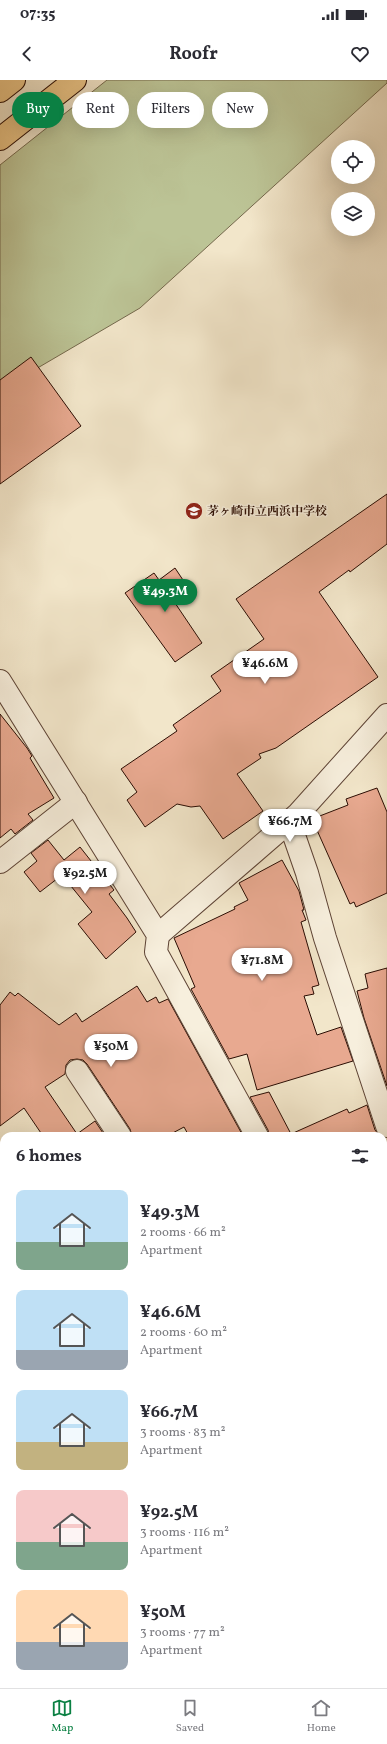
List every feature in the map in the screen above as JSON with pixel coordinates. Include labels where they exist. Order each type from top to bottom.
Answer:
[{"type":"highway","points":[[0,91],[14,80]]},
{"type":"highway","points":[[0,139],[75,80]]},
{"type":"street","points":[[0,681],[158,935],[156,952],[255,1132]]},
{"type":"street","points":[[158,935],[298,814],[387,715]]},
{"type":"street","points":[[0,862],[76,802]]},
{"type":"street","points":[[289,821],[307,873],[327,946],[387,1126]]},
{"type":"street","points":[[77,1071],[117,1132]]},
{"type":"green space","points":[[107,80],[387,80],[387,83],[140,308],[0,390],[0,165],[47,128],[64,128],[64,114],[72,108],[72,128],[129,128],[129,92],[92,92]]},
{"type":"building","points":[[31,357],[81,426],[0,484],[0,380]]},
{"type":"building","points":[[387,494],[387,544],[350,572],[349,570],[319,592],[378,677],[276,748],[259,754],[261,758],[237,774],[263,811],[223,839],[200,806],[191,807],[177,804],[145,827],[127,800],[137,792],[121,769],[177,731],[173,725],[221,691],[211,676],[264,639],[236,599]]},
{"type":"building","points":[[175,568],[189,589],[173,600],[202,643],[175,662],[125,593],[154,573],[159,580]]},
{"type":"building","points":[[0,714],[27,748],[32,756],[30,758],[54,798],[28,814],[33,820],[15,834],[11,829],[0,838]]},
{"type":"building","points":[[377,788],[387,812],[387,893],[356,907],[354,902],[350,904],[312,819],[348,805],[346,799]]},
{"type":"building","points":[[48,840],[64,860],[80,847],[114,890],[109,894],[136,932],[106,959],[78,924],[92,912],[62,875],[40,892],[24,872],[37,861],[31,853]]},
{"type":"building","points":[[282,860],[299,891],[304,910],[302,910],[306,920],[301,922],[319,985],[312,987],[314,994],[304,996],[317,1035],[341,1027],[353,1061],[257,1090],[247,1054],[229,1059],[191,989],[195,987],[174,938],[235,909],[234,907],[248,900],[239,883]]},
{"type":"building","points":[[387,968],[387,1086],[364,1018],[357,991],[368,988],[365,974]]},
{"type":"building","points":[[137,986],[147,1002],[156,997],[159,1003],[168,999],[241,1132],[187,1132],[184,1127],[175,1132],[131,1132],[87,1064],[83,1060],[77,1059],[70,1060],[66,1065],[65,1074],[45,1087],[76,1132],[40,1132],[24,1108],[0,1126],[0,1005],[10,992],[15,996],[18,993],[59,1025],[76,1013],[82,1022]]},
{"type":"building","points":[[269,1092],[290,1132],[268,1132],[250,1097]]},
{"type":"building","points":[[367,1105],[377,1132],[295,1132],[347,1109],[349,1113]]},
{"type":"building","points":[[95,1121],[102,1132],[80,1132]]},
{"type":"place","name":"茅ヶ崎市立西浜中学校","points":[[194,511]]}]
